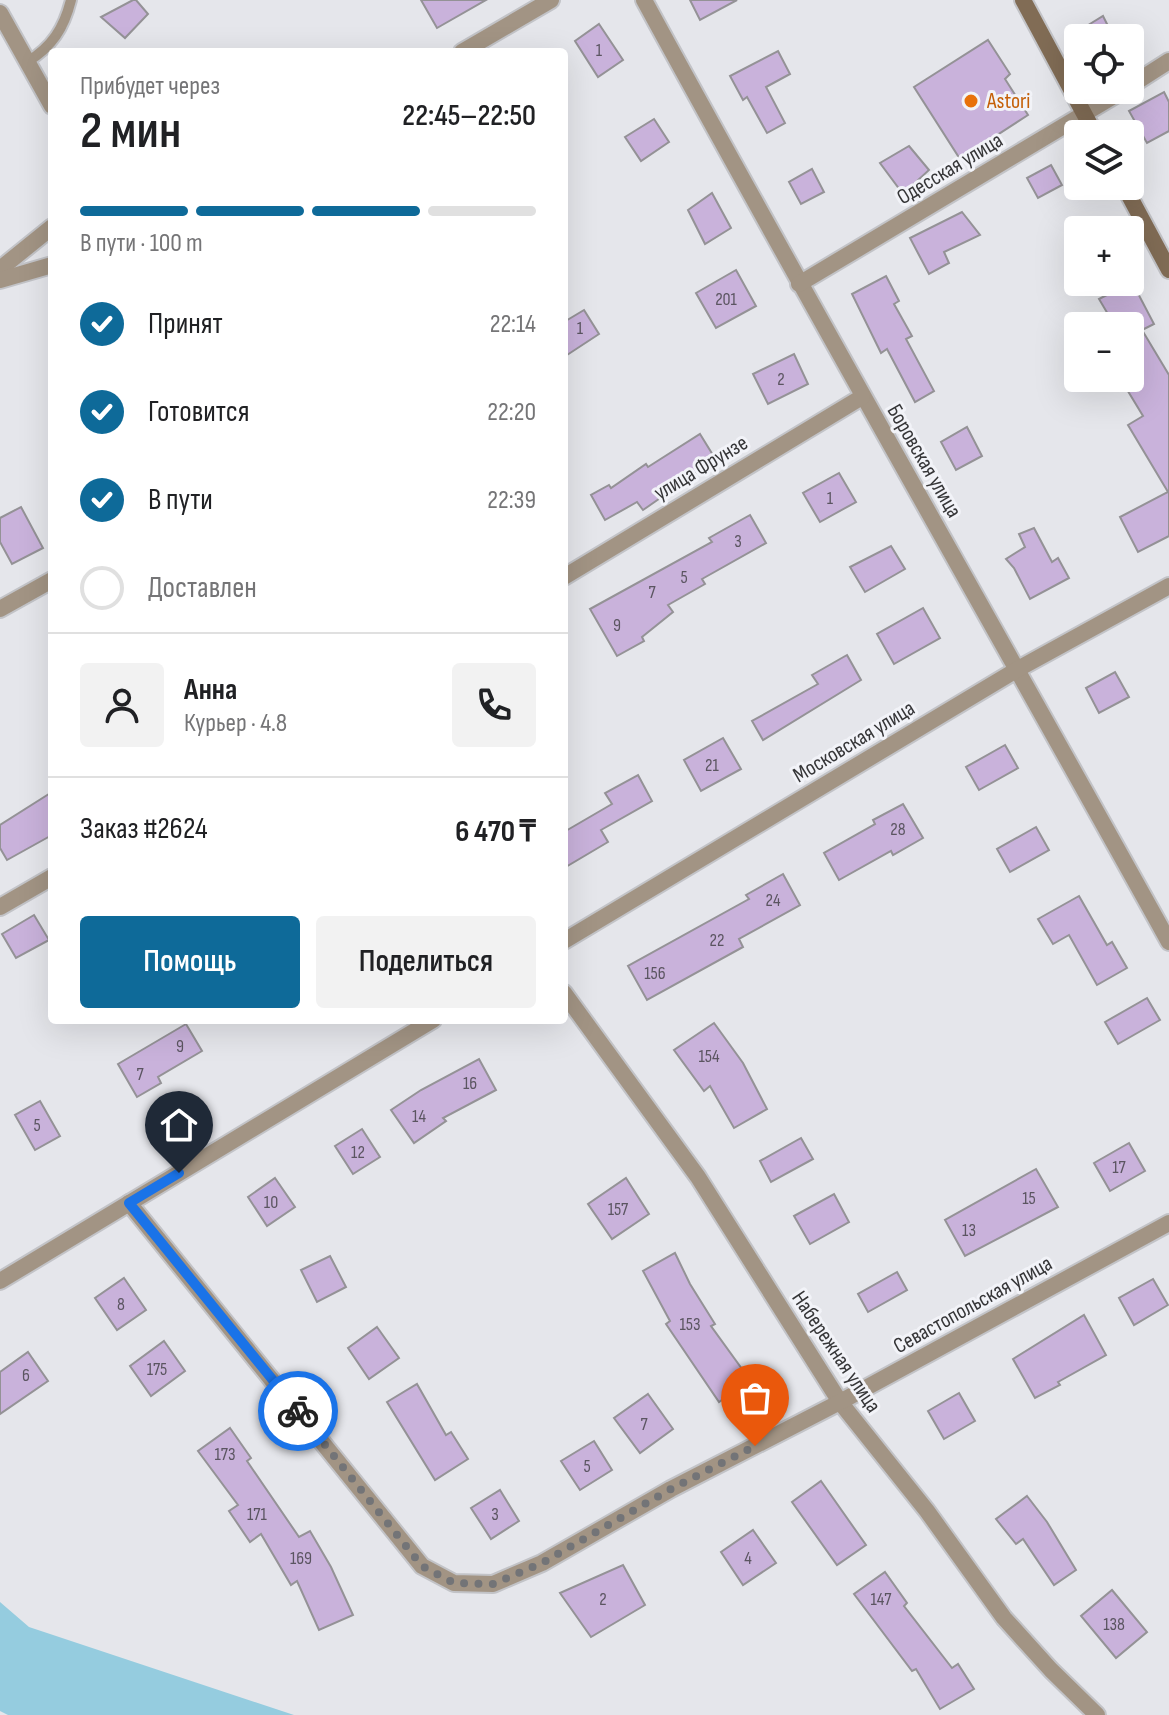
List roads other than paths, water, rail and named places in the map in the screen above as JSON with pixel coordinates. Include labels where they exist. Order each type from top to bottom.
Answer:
[{"type":"main road","points":[[1023,0],[1088,120]]},
{"type":"main road","points":[[1132,200],[1169,270]]},
{"type":"street","points":[[469,48],[551,0]]},
{"type":"street","name":"Боровская улица","points":[[644,0],[799,284],[1169,942]]},
{"type":"street","points":[[0,13],[48,98]]},
{"type":"street","points":[[1144,77],[1169,61]]},
{"type":"street","name":"Одесская улица","points":[[799,284],[1102,104]]},
{"type":"street","points":[[0,269],[48,231]]},
{"type":"street","points":[[0,280],[48,266]]},
{"type":"street","name":"улица Фрунзе","points":[[568,575],[862,397]]},
{"type":"street","points":[[0,609],[48,582]]},
{"type":"street","name":"Московская улица","points":[[568,939],[1018,669],[1169,586]]},
{"type":"street","points":[[0,907],[48,879]]},
{"type":"street","name":"Набережная улица","points":[[568,998],[698,1177],[840,1402],[927,1511],[1004,1618],[1097,1715]]},
{"type":"street","points":[[0,1281],[426,1024]]},
{"type":"street","name":"Севастопольская улица","points":[[129,1203],[422,1566],[454,1583],[493,1584],[542,1563],[671,1489],[840,1402],[1169,1223]]},
{"type":"lane","points":[[48,48],[61,29],[71,0]]},
{"type":"lane","points":[[27,62],[48,48]]},
{"type":"water","points":[[0,1602],[29,1627],[294,1715],[8,1715],[0,1711]]},
{"type":"place","name":"Astori","points":[[971,101]]}]
